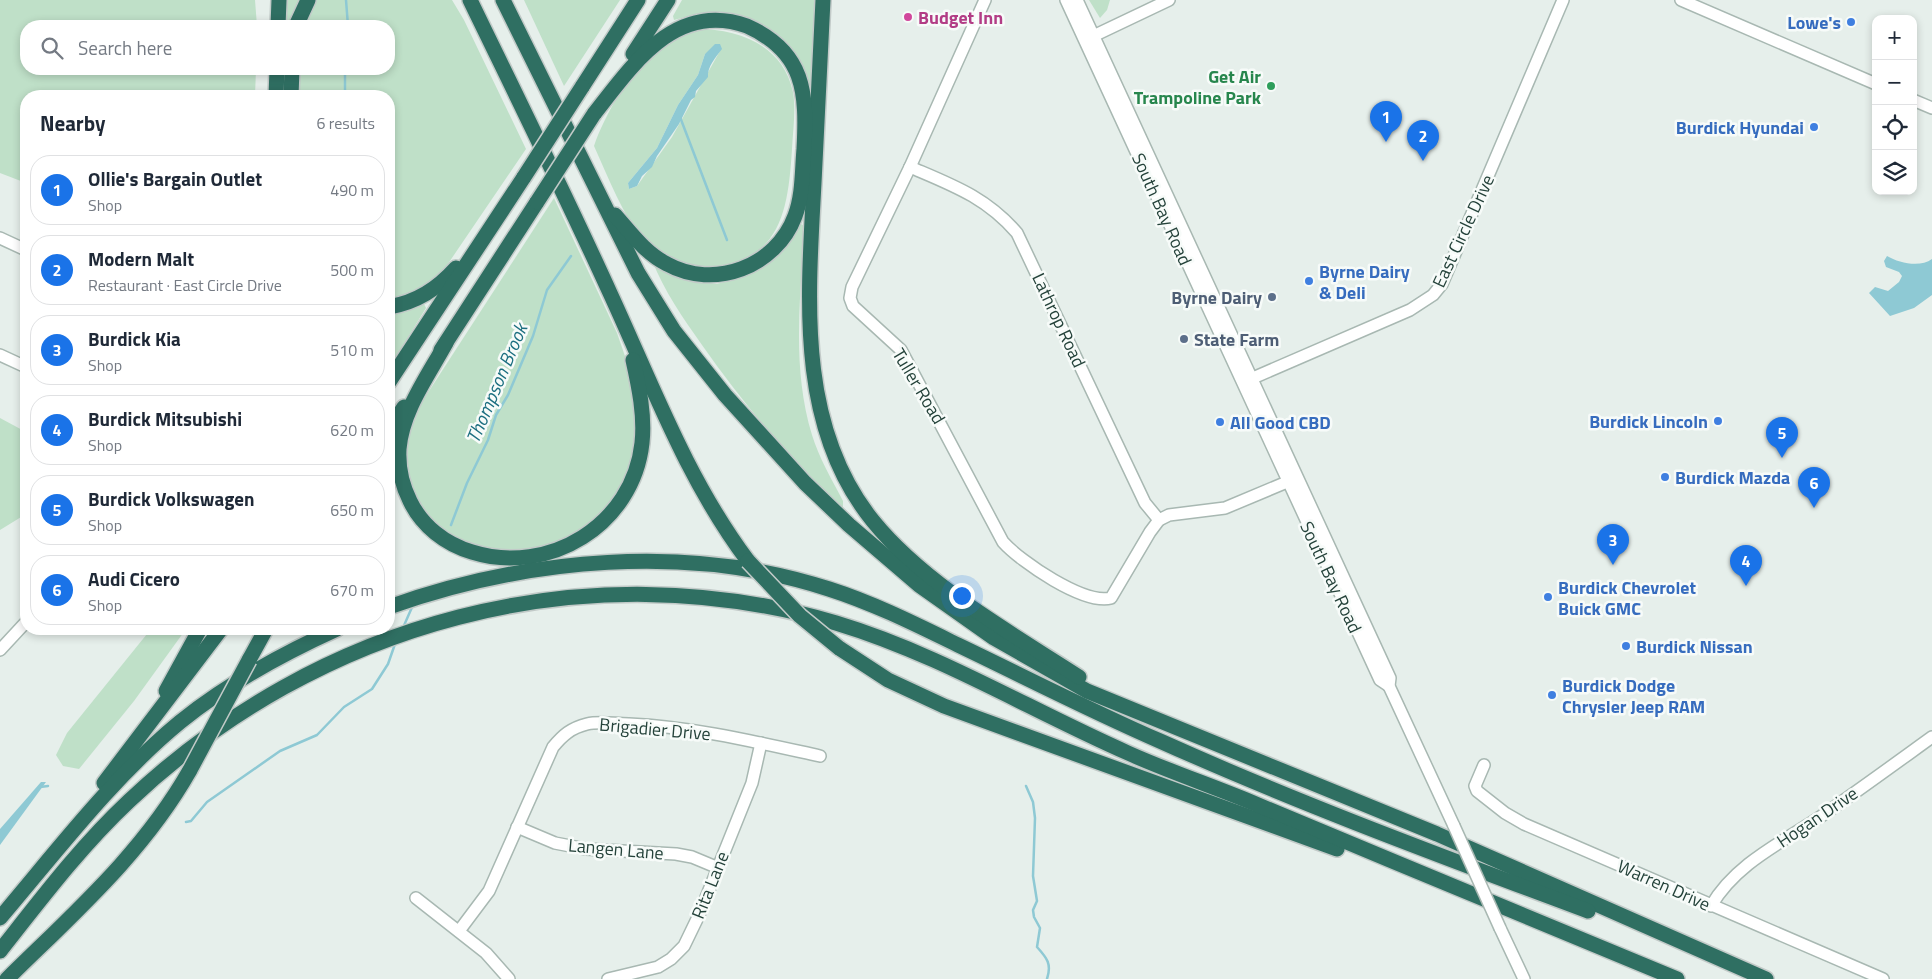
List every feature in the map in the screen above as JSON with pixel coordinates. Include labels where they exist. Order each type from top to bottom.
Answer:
[{"type":"highway","points":[[278,20],[279,0]]},
{"type":"highway","points":[[299,20],[308,0]]},
{"type":"highway","points":[[464,0],[483,28]]},
{"type":"highway","points":[[470,0],[567,199],[693,474],[720,521],[748,560],[794,611],[839,648],[888,680],[944,706],[1325,845],[1464,892]]},
{"type":"highway","points":[[503,0],[638,273],[674,331],[725,394],[816,494],[895,566],[969,621],[1053,674],[1128,710],[1428,830],[1760,977]]},
{"type":"highway","points":[[395,373],[638,0]]},
{"type":"highway","points":[[395,421],[668,0]]},
{"type":"highway","points":[[823,0],[811,227],[810,332],[812,363],[821,414],[840,469],[849,486],[874,522],[926,571],[995,622],[1128,710]]},
{"type":"highway","points":[[592,180],[613,212],[640,243],[665,264],[683,272],[702,275],[723,274],[740,270],[762,259],[770,252],[784,236],[794,217],[802,184],[806,103],[793,66],[772,40],[743,24],[711,20],[687,23],[665,33],[642,54],[594,114]]},
{"type":"highway","points":[[276,90],[277,75]]},
{"type":"highway","points":[[291,90],[292,75]]},
{"type":"highway","points":[[395,306],[422,298],[435,289],[490,229]]},
{"type":"highway","points":[[446,343],[412,406],[403,429],[398,456],[400,474],[407,496],[424,523],[451,544],[469,552],[491,557],[532,557],[569,546],[599,526],[618,504],[636,470],[642,443],[642,410],[634,362],[619,312]]},
{"type":"highway","points":[[395,605],[447,588],[538,570],[581,565],[646,562],[735,568],[824,587],[906,620],[1182,752],[1417,846],[1760,977]]},
{"type":"highway","points":[[0,951],[90,841],[131,799],[213,731],[279,689],[367,646],[427,626],[519,604],[604,594],[714,598],[760,604],[857,630],[994,687],[1130,754],[1678,979]]},
{"type":"highway","points":[[135,744],[197,635]]},
{"type":"highway","points":[[0,916],[135,744],[217,635]]},
{"type":"highway","points":[[7,979],[126,861],[161,817],[190,770],[263,635]]},
{"type":"highway","points":[[0,916],[96,805],[149,750],[181,722],[255,672],[326,635]]},
{"type":"street","name":"Tuller Road","points":[[985,0],[910,167],[852,287],[850,298],[853,306],[901,350],[1004,542],[1015,555],[1038,570],[1099,600],[1111,598],[1159,520]]},
{"type":"street","name":"South Bay Road","points":[[1066,0],[1089,38],[1247,380],[1390,678],[1389,686]]},
{"type":"street","name":"South Bay Road","points":[[1077,0],[1089,38]]},
{"type":"street","points":[[1089,38],[1169,0]]},
{"type":"street","name":"East Circle Drive","points":[[1247,380],[1410,310],[1433,295],[1442,284],[1468,226],[1562,0]]},
{"type":"street","points":[[1681,0],[1872,82]]},
{"type":"street","points":[[1917,102],[1932,108]]},
{"type":"street","name":"Lathrop Road","points":[[910,167],[970,193],[987,203],[1017,233],[1145,503],[1159,520]]},
{"type":"street","points":[[0,238],[20,247]]},
{"type":"street","points":[[0,355],[20,363]]},
{"type":"street","name":"South Bay Road","points":[[1247,380],[1287,482],[1380,680],[1389,686],[1524,979]]},
{"type":"street","points":[[1159,520],[1168,515],[1225,508],[1287,482]]},
{"type":"street","points":[[0,650],[20,628]]},
{"type":"street","name":"Brigadier Drive","points":[[459,931],[489,891],[553,747],[565,733],[574,728],[589,724],[653,725],[702,731],[820,756]]},
{"type":"street","name":"Hogan Drive","points":[[1711,906],[1722,887],[1750,863],[1822,815],[1932,737]]},
{"type":"street","name":"Rita Lane","points":[[608,979],[658,967],[671,959],[684,946],[699,915],[716,867],[752,783],[761,743]]},
{"type":"street","name":"Warren Drive","points":[[1484,765],[1475,786],[1477,791],[1505,813],[1524,824],[1883,979]]},
{"type":"street","name":"Langen Lane","points":[[518,827],[555,843],[586,849],[676,854],[692,857],[716,867]]},
{"type":"street","points":[[416,898],[498,964],[509,979]]},
{"type":"green space","points":[[0,0],[255,0],[257,20],[20,20],[20,75],[256,75],[255,90],[20,90],[20,181],[0,173]]},
{"type":"green space","points":[[285,0],[302,0],[292,20],[287,20]]},
{"type":"green space","points":[[315,0],[452,0],[464,20],[526,149],[439,277],[426,288],[395,299],[395,90],[297,90],[297,75],[395,75],[395,20],[305,20]]},
{"type":"green space","points":[[524,0],[620,0],[564,86]]},
{"type":"green space","points":[[682,0],[815,0],[810,93],[797,63],[720,14],[697,14],[674,20],[673,16]]},
{"type":"green space","points":[[1089,0],[1110,0],[1107,10],[1100,18]]},
{"type":"green space","points":[[697,29],[728,32],[757,43],[769,51],[780,62],[788,76],[794,99],[794,127],[790,172],[783,212],[776,230],[765,244],[751,256],[732,264],[707,268],[684,266],[672,261],[645,243],[629,220],[594,146],[604,121],[619,94],[646,57],[664,42]],"holes":[[[721,49],[672,137],[637,186],[629,189],[628,183],[657,148],[678,105],[698,75],[705,54]]]},
{"type":"green space","points":[[554,198],[617,333],[627,362],[633,392],[636,436],[631,464],[613,501],[589,525],[547,548],[491,551],[452,538],[424,513],[409,481],[404,446],[416,411]]},
{"type":"green space","points":[[801,224],[804,226],[799,331],[801,383],[815,444],[843,501],[843,508],[837,505],[800,467],[733,387],[681,314],[662,283],[652,260],[699,281],[717,284],[740,277],[767,262]]},
{"type":"green space","points":[[424,304],[426,308],[395,358],[395,313]]},
{"type":"green space","points":[[0,418],[20,429],[20,518],[0,530]]},
{"type":"green space","points":[[146,635],[182,635],[134,701],[79,769],[63,766],[56,755],[67,733]]},
{"type":"water","points":[[715,44],[720,44],[722,49],[710,66],[708,77],[696,91],[695,97],[691,100],[679,124],[657,156],[652,167],[642,176],[637,186],[629,189],[628,183],[657,148],[678,105],[698,75],[705,54]]},
{"type":"water","points":[[1887,256],[1910,264],[1927,262],[1932,259],[1932,295],[1914,308],[1890,316],[1869,293],[1875,287],[1888,291],[1899,282],[1902,276],[1899,272],[1886,267],[1884,261]]},
{"type":"water","points":[[41,782],[46,782],[0,845],[0,829]]},
{"type":"waterway","points":[[346,0],[348,20]]},
{"type":"waterway","points":[[345,75],[345,90]]},
{"type":"waterway","points":[[680,117],[727,240]]},
{"type":"waterway","name":"Thompson Brook","points":[[451,525],[467,483],[488,440],[496,415],[508,395],[533,336],[547,290],[571,256]]},
{"type":"waterway","name":"Thompson Brook","points":[[402,630],[413,605]]},
{"type":"waterway","name":"Thompson Brook","points":[[186,822],[191,821],[207,802],[280,751],[317,735],[344,707],[372,689],[388,664],[395,644]]},
{"type":"waterway","name":"Thompson Brook","points":[[40,787],[48,786]]},
{"type":"waterway","points":[[1026,786],[1033,802],[1035,818],[1033,876],[1037,901],[1033,910],[1034,917],[1040,928],[1037,947],[1048,961],[1047,979]]},
{"type":"place","name":"Budget Inn","points":[[908,17]]},
{"type":"place","name":"Lowe's","points":[[1851,22]]},
{"type":"place","name":"Get Air Trampoline Park","points":[[1271,86]]},
{"type":"place","name":"Burdick Hyundai","points":[[1814,127]]},
{"type":"place","name":"Ollie's Bargain Outlet","points":[[1386,142]]},
{"type":"place","name":"Modern Malt","points":[[1423,161]]},
{"type":"place","name":"Byrne Dairy & Deli","points":[[1309,281]]},
{"type":"place","name":"Byrne Dairy","points":[[1272,297]]},
{"type":"place","name":"State Farm","points":[[1184,339]]},
{"type":"place","name":"Burdick Lincoln","points":[[1718,421]]},
{"type":"place","name":"All Good CBD","points":[[1220,422]]},
{"type":"place","name":"Burdick Volkswagen","points":[[1782,458]]},
{"type":"place","name":"Burdick Mazda","points":[[1665,477]]},
{"type":"place","name":"Audi Cicero","points":[[1814,508]]},
{"type":"place","name":"Burdick Kia","points":[[1613,565]]},
{"type":"place","name":"Burdick Mitsubishi","points":[[1746,586]]},
{"type":"place","name":"Burdick Chevrolet Buick GMC","points":[[1548,597]]},
{"type":"place","name":"Burdick Nissan","points":[[1626,646]]},
{"type":"place","name":"Burdick Dodge Chrysler Jeep RAM","points":[[1552,695]]}]
